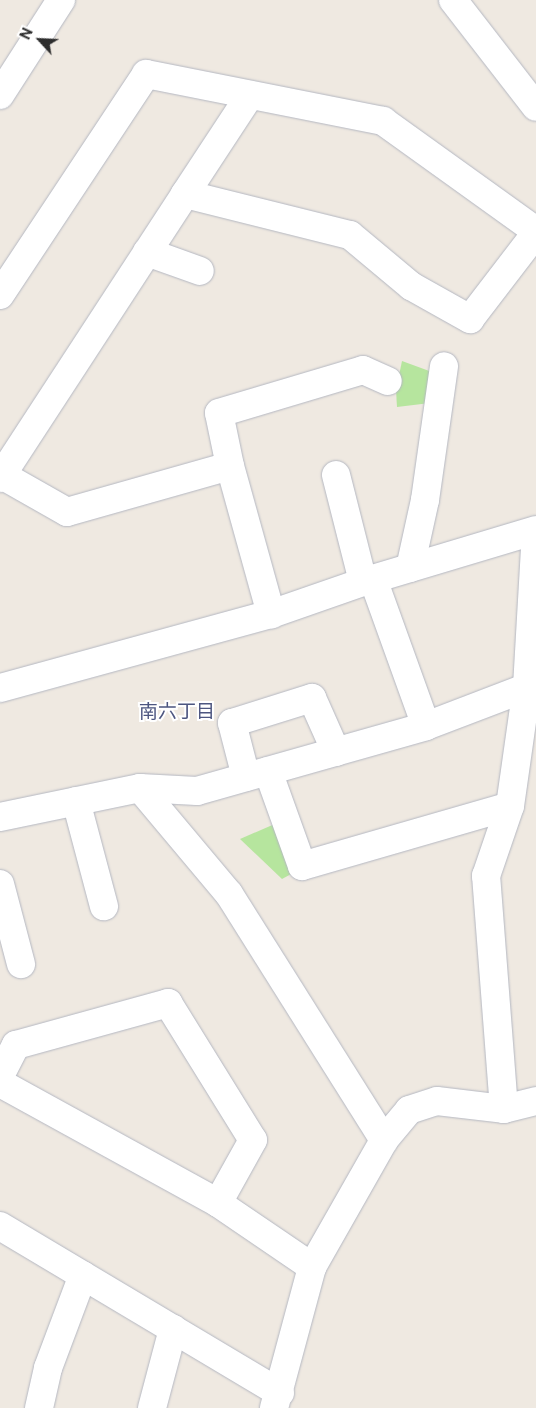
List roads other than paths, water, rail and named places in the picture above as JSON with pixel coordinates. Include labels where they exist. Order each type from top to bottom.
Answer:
[{"type":"street","points":[[0,95],[61,0]]},
{"type":"street","points":[[453,0],[536,106]]},
{"type":"street","points":[[0,295],[146,74],[384,121],[536,232],[470,318],[411,286],[350,235],[185,194]]},
{"type":"street","points":[[230,466],[67,512],[1,476],[250,95]]},
{"type":"street","points":[[147,252],[200,271]]},
{"type":"street","points":[[410,568],[425,500],[444,366]]},
{"type":"street","points":[[271,614],[230,466],[219,413],[362,370],[388,380]]},
{"type":"street","points":[[336,475],[368,580],[426,726]]},
{"type":"street","points":[[0,688],[271,614],[368,580],[536,531],[532,686],[510,806],[486,876],[504,1109]]},
{"type":"street","points":[[0,817],[140,788],[197,791],[426,726],[532,686]]},
{"type":"street","points":[[336,752],[312,698],[232,722],[302,866],[510,806]]},
{"type":"street","points":[[140,788],[229,894],[384,1140]]},
{"type":"street","points":[[76,801],[104,906]]},
{"type":"street","points":[[0,884],[21,964]]},
{"type":"street","points":[[0,1076],[16,1045],[168,1003],[253,1140],[218,1203]]},
{"type":"street","points":[[0,1083],[218,1203],[312,1267]]},
{"type":"street","points":[[0,1226],[173,1329],[277,1400],[312,1267],[384,1140],[409,1110],[437,1101],[504,1109],[536,1102]]},
{"type":"street","points":[[39,1408],[48,1368],[82,1275]]},
{"type":"street","points":[[152,1408],[173,1329]]},
{"type":"district","name":"南六丁目","points":[[177,712]]}]
